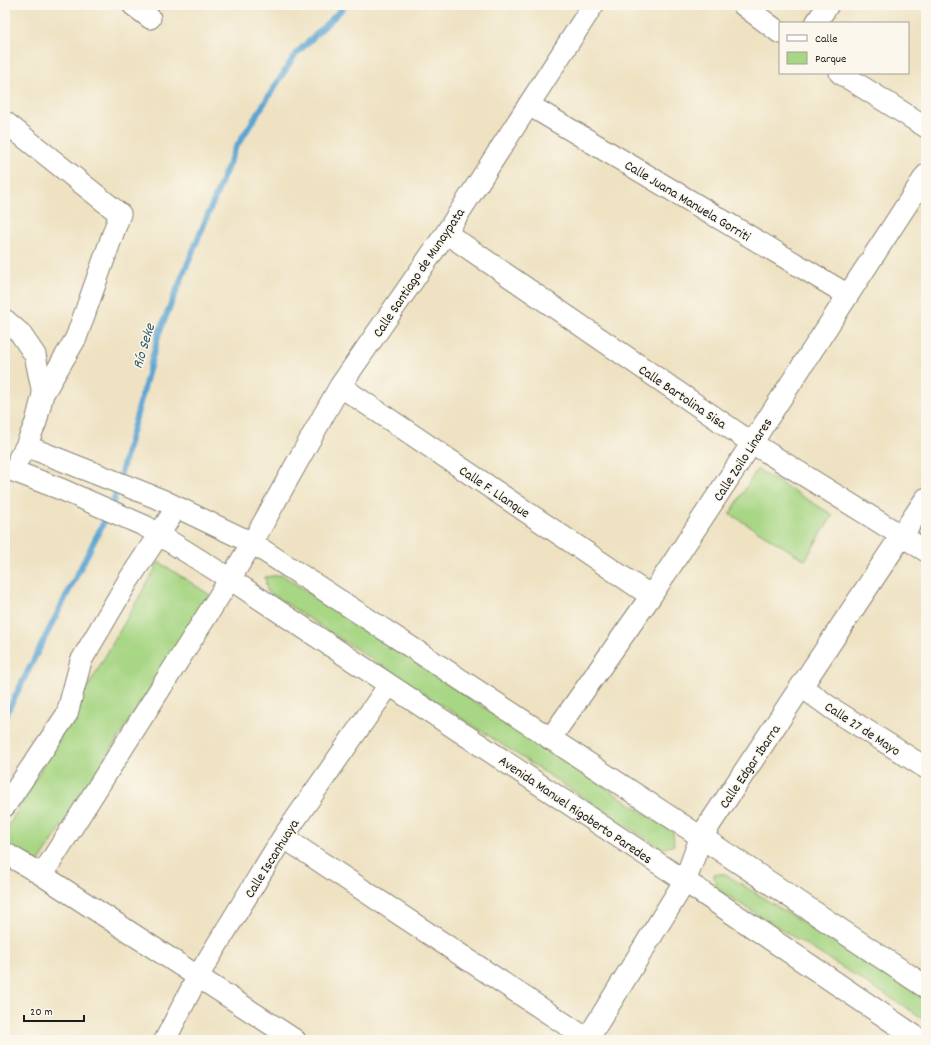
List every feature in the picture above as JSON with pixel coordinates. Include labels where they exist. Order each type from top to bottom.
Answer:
[{"type":"main road","name":"Calle Edgar Ibarra","points":[[588,1040],[685,881],[701,837],[926,499]]},
{"type":"main road","points":[[701,837],[926,987]]},
{"type":"main road","name":"Avenida Manuel Rigoberto Paredes","points":[[685,881],[920,1040]]},
{"type":"street","points":[[133,5],[150,18]]},
{"type":"street","name":"Calle Santiago de Munaypata","points":[[42,875],[252,543],[340,386],[446,233],[593,5]]},
{"type":"street","points":[[743,5],[779,32]]},
{"type":"street","points":[[817,22],[828,5]]},
{"type":"street","points":[[842,74],[926,127]]},
{"type":"street","name":"Calle Juana Manuela Gorriti","points":[[528,105],[848,295]]},
{"type":"street","points":[[5,122],[120,214],[76,338],[43,394],[36,422],[26,446],[8,474]]},
{"type":"street","name":"Calle Zoilo Linares","points":[[550,739],[651,596],[926,175]]},
{"type":"street","name":"Calle Bartolina Sisa","points":[[446,233],[752,443],[926,551]]},
{"type":"street","points":[[5,320],[20,333],[35,355],[43,394]]},
{"type":"street","name":"Calle F. Llanque","points":[[340,386],[651,596]]},
{"type":"street","points":[[26,446],[169,504],[252,543],[701,837]]},
{"type":"street","name":"Avenida Manuel Rigoberto Paredes","points":[[8,474],[64,490],[152,531],[230,579],[685,881]]},
{"type":"street","points":[[5,806],[67,714],[81,661],[128,581],[152,531],[169,504]]},
{"type":"street","name":"Calle Iscanhuaya","points":[[166,1040],[198,976],[283,837],[389,685]]},
{"type":"street","name":"Calle 27 de Mayo","points":[[802,687],[831,708],[926,768]]},
{"type":"street","points":[[283,837],[588,1040]]},
{"type":"street","points":[[5,853],[42,875],[295,1040]]},
{"type":"green space","points":[[757,469],[833,515],[805,560],[730,514]]},
{"type":"green space","points":[[159,562],[210,595],[37,865],[5,847],[5,832]]},
{"type":"green space","points":[[282,575],[673,832],[674,845],[662,849],[267,591],[265,577]]},
{"type":"green space","points":[[714,874],[725,874],[926,999],[926,1020],[715,888]]},
{"type":"waterway","name":"Río Seke","points":[[5,716],[112,506],[159,333],[235,149],[295,55],[346,5]]}]
